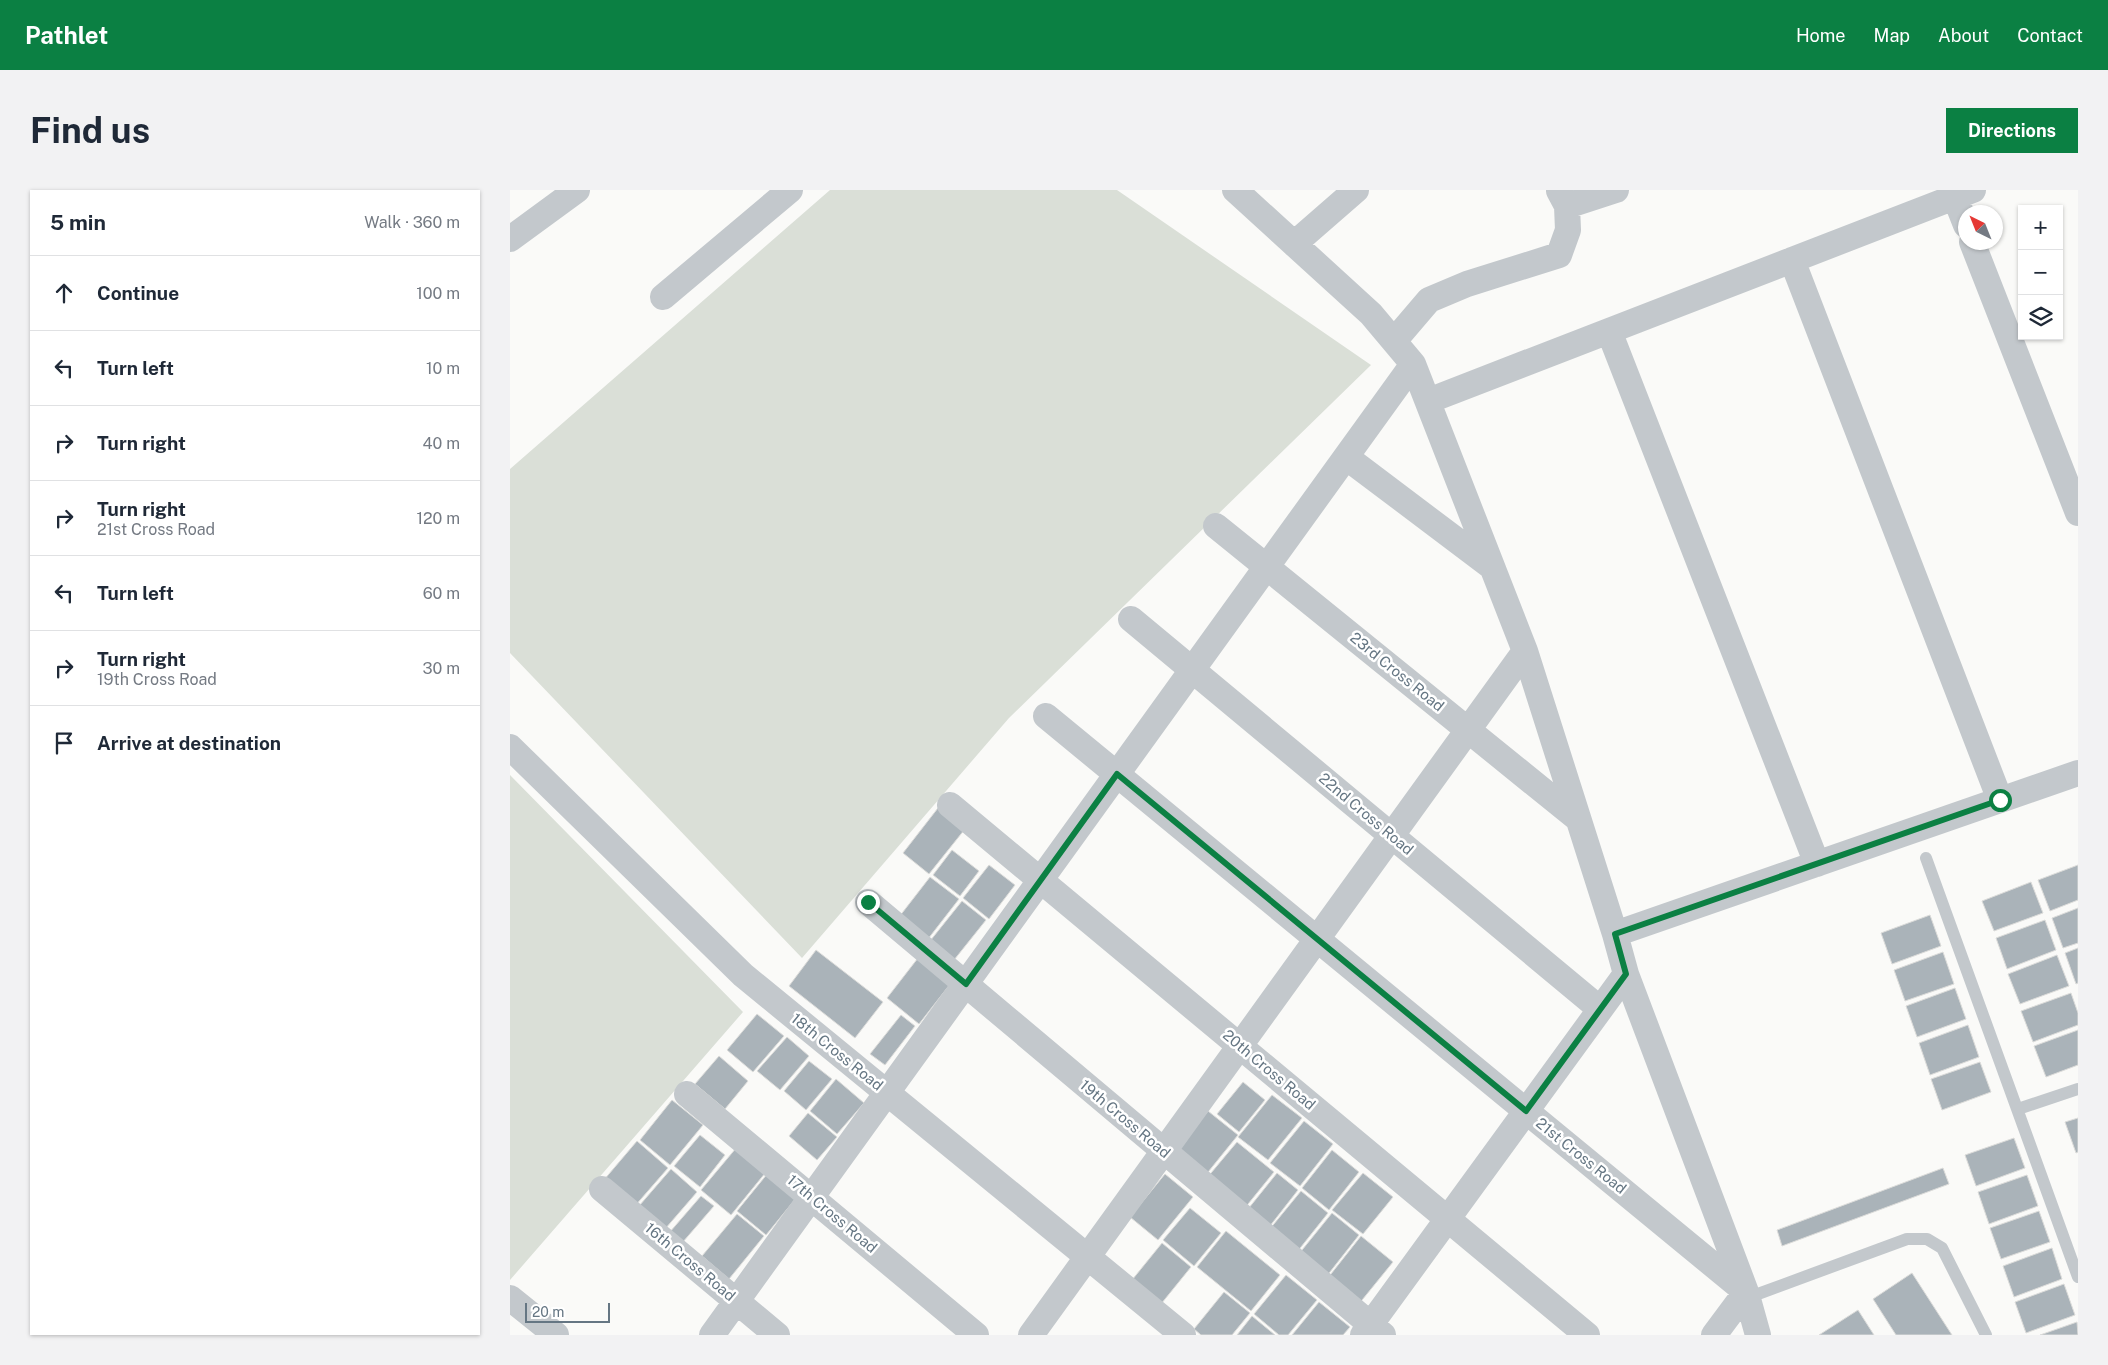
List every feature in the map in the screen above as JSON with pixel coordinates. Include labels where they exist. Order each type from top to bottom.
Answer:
[{"type":"street","points":[[510,240],[577,190]]},
{"type":"street","points":[[663,297],[790,190]]},
{"type":"street","points":[[1235,190],[1371,314],[1413,364],[1525,651],[1626,974],[1747,1295],[1758,1335]]},
{"type":"street","points":[[1294,244],[1356,190]]},
{"type":"street","points":[[1394,341],[1429,300],[1467,284],[1559,254],[1568,230],[1563,198],[1616,190]]},
{"type":"street","points":[[1428,400],[1964,194]]},
{"type":"street","points":[[1975,250],[2078,513]]},
{"type":"street","points":[[1792,260],[2000,800]]},
{"type":"street","points":[[1609,331],[1817,864]]},
{"type":"street","points":[[712,1335],[1413,364]]},
{"type":"street","points":[[1346,456],[1492,566]]},
{"type":"street","name":"23rd Cross Road","points":[[1216,526],[1578,819]]},
{"type":"street","name":"22nd Cross Road","points":[[1131,618],[1600,1009]]},
{"type":"street","points":[[1031,1335],[1525,651]]},
{"type":"street","name":"21st Cross Road","points":[[1046,716],[1747,1295]]},
{"type":"street","name":"18th Cross Road","points":[[510,747],[743,975],[1183,1335]]},
{"type":"street","points":[[1615,934],[2000,800],[2075,777]]},
{"type":"street","name":"20th Cross Road","points":[[950,806],[1587,1335]]},
{"type":"street","name":"19th Cross Road","points":[[868,902],[1164,1152],[1372,1332]]},
{"type":"street","points":[[1372,1332],[1447,1219],[1626,974]]},
{"type":"street","name":"17th Cross Road","points":[[687,1094],[976,1335]]},
{"type":"street","name":"16th Cross Road","points":[[602,1190],[777,1335]]},
{"type":"street","points":[[1714,1335],[1747,1295]]},
{"type":"street","points":[[510,1298],[556,1335]]},
{"type":"lane","points":[[1926,858],[2078,1277]]},
{"type":"lane","points":[[2018,1109],[2078,1089]]},
{"type":"lane","points":[[1747,1295],[1907,1239],[1928,1239],[1942,1248],[1986,1335]]},
{"type":"shaded area","points":[[830,190],[1117,190],[1371,365],[1009,718],[802,958],[510,653],[510,469]]},
{"type":"shaded area","points":[[510,775],[743,1012],[510,1280]]},
{"type":"building","points":[[938,808],[965,829],[929,874],[903,853]]},
{"type":"building","points":[[952,850],[979,871],[960,896],[933,875]]},
{"type":"building","points":[[989,865],[1015,885],[989,919],[963,898]]},
{"type":"building","points":[[2078,865],[2078,900],[2050,911],[2038,880]]},
{"type":"building","points":[[930,877],[959,899],[928,939],[899,917]]},
{"type":"building","points":[[2031,882],[2043,913],[1994,931],[1982,901]]},
{"type":"building","points":[[962,901],[986,920],[954,960],[930,941]]},
{"type":"building","points":[[2078,908],[2078,943],[2063,948],[2052,918]]},
{"type":"building","points":[[1930,915],[1941,946],[1892,964],[1881,933]]},
{"type":"building","points":[[2045,920],[2056,950],[2007,969],[1996,938]]},
{"type":"building","points":[[2078,948],[2078,983],[2076,984],[2065,953]]},
{"type":"building","points":[[816,950],[883,1002],[855,1038],[789,986]]},
{"type":"building","points":[[1943,952],[1954,984],[1905,1001],[1894,970]]},
{"type":"building","points":[[2057,955],[2069,986],[2020,1004],[2008,974]]},
{"type":"building","points":[[918,958],[951,983],[919,1024],[887,998]]},
{"type":"building","points":[[1955,988],[1966,1019],[1917,1037],[1906,1006]]},
{"type":"building","points":[[2071,993],[2078,1013],[2078,1025],[2033,1042],[2021,1011]]},
{"type":"building","points":[[757,1014],[784,1036],[753,1072],[727,1050]]},
{"type":"building","points":[[901,1015],[915,1026],[885,1065],[870,1054]]},
{"type":"building","points":[[1968,1025],[1979,1057],[1930,1075],[1919,1043]]},
{"type":"building","points":[[2078,1030],[2078,1065],[2046,1077],[2034,1046]]},
{"type":"building","points":[[787,1037],[809,1056],[780,1090],[757,1071]]},
{"type":"building","points":[[719,1056],[748,1081],[725,1109],[695,1084]]},
{"type":"building","points":[[809,1061],[832,1079],[806,1110],[784,1091]]},
{"type":"building","points":[[1980,1062],[1991,1092],[1942,1110],[1931,1079]]},
{"type":"building","points":[[836,1079],[864,1103],[837,1134],[810,1111]]},
{"type":"building","points":[[1243,1082],[1265,1100],[1239,1132],[1217,1114]]},
{"type":"building","points":[[1272,1095],[1302,1118],[1268,1160],[1238,1137]]},
{"type":"building","points":[[672,1100],[703,1125],[670,1165],[640,1140]]},
{"type":"building","points":[[1208,1111],[1238,1135],[1204,1177],[1174,1153]]},
{"type":"building","points":[[808,1113],[837,1137],[817,1160],[789,1136]]},
{"type":"building","points":[[2078,1118],[2078,1152],[2076,1153],[2065,1122]]},
{"type":"building","points":[[1304,1121],[1333,1144],[1300,1186],[1270,1163]]},
{"type":"building","points":[[700,1135],[725,1155],[700,1187],[674,1166]]},
{"type":"building","points":[[2014,1138],[2025,1168],[1976,1186],[1965,1155]]},
{"type":"building","points":[[637,1141],[668,1168],[634,1207],[603,1181]]},
{"type":"building","points":[[1237,1142],[1274,1172],[1244,1209],[1206,1179]]},
{"type":"building","points":[[737,1147],[766,1172],[731,1215],[701,1190]]},
{"type":"building","points":[[1332,1150],[1359,1172],[1329,1210],[1302,1188]]},
{"type":"building","points":[[1943,1168],[1949,1184],[1782,1246],[1777,1230]]},
{"type":"building","points":[[671,1169],[697,1192],[665,1229],[639,1206]]},
{"type":"building","points":[[768,1173],[797,1197],[766,1235],[737,1211]]},
{"type":"building","points":[[1277,1173],[1298,1190],[1266,1231],[1244,1214]]},
{"type":"building","points":[[1363,1173],[1393,1197],[1363,1234],[1332,1210]]},
{"type":"building","points":[[1165,1174],[1193,1197],[1158,1240],[1130,1217]]},
{"type":"building","points":[[2027,1175],[2038,1206],[1989,1224],[1978,1192]]},
{"type":"building","points":[[1301,1191],[1328,1213],[1297,1252],[1269,1230]]},
{"type":"building","points":[[701,1196],[714,1206],[682,1243],[669,1233]]},
{"type":"building","points":[[1190,1208],[1221,1233],[1194,1266],[1163,1240]]},
{"type":"building","points":[[2039,1211],[2050,1242],[2001,1259],[1990,1228]]},
{"type":"building","points":[[1332,1213],[1359,1235],[1326,1277],[1298,1255]]},
{"type":"building","points":[[737,1214],[764,1236],[729,1279],[702,1256]]},
{"type":"building","points":[[1226,1231],[1280,1275],[1251,1311],[1197,1267]]},
{"type":"building","points":[[1361,1236],[1393,1262],[1358,1305],[1327,1279]]},
{"type":"building","points":[[1162,1243],[1191,1267],[1161,1304],[1132,1280]]},
{"type":"building","points":[[2052,1248],[2062,1279],[2014,1297],[2003,1266]]},
{"type":"building","points":[[1912,1273],[1952,1335],[1896,1335],[1873,1299]]},
{"type":"building","points":[[1286,1275],[1317,1300],[1288,1335],[1279,1335],[1254,1314]]},
{"type":"building","points":[[2064,1284],[2075,1315],[2026,1333],[2015,1302]]},
{"type":"building","points":[[1224,1292],[1250,1313],[1232,1335],[1201,1335],[1194,1329]]},
{"type":"building","points":[[1319,1302],[1350,1327],[1343,1335],[1292,1335]]},
{"type":"building","points":[[1858,1310],[1874,1335],[1819,1335]]},
{"type":"building","points":[[1252,1316],[1275,1335],[1237,1335]]},
{"type":"building","points":[[2077,1322],[2078,1335],[2040,1335]]},
{"type":"route","points":[[868,902],[966,984],[1117,774],[1526,1111],[1626,974],[1615,934],[2000,800]]}]
